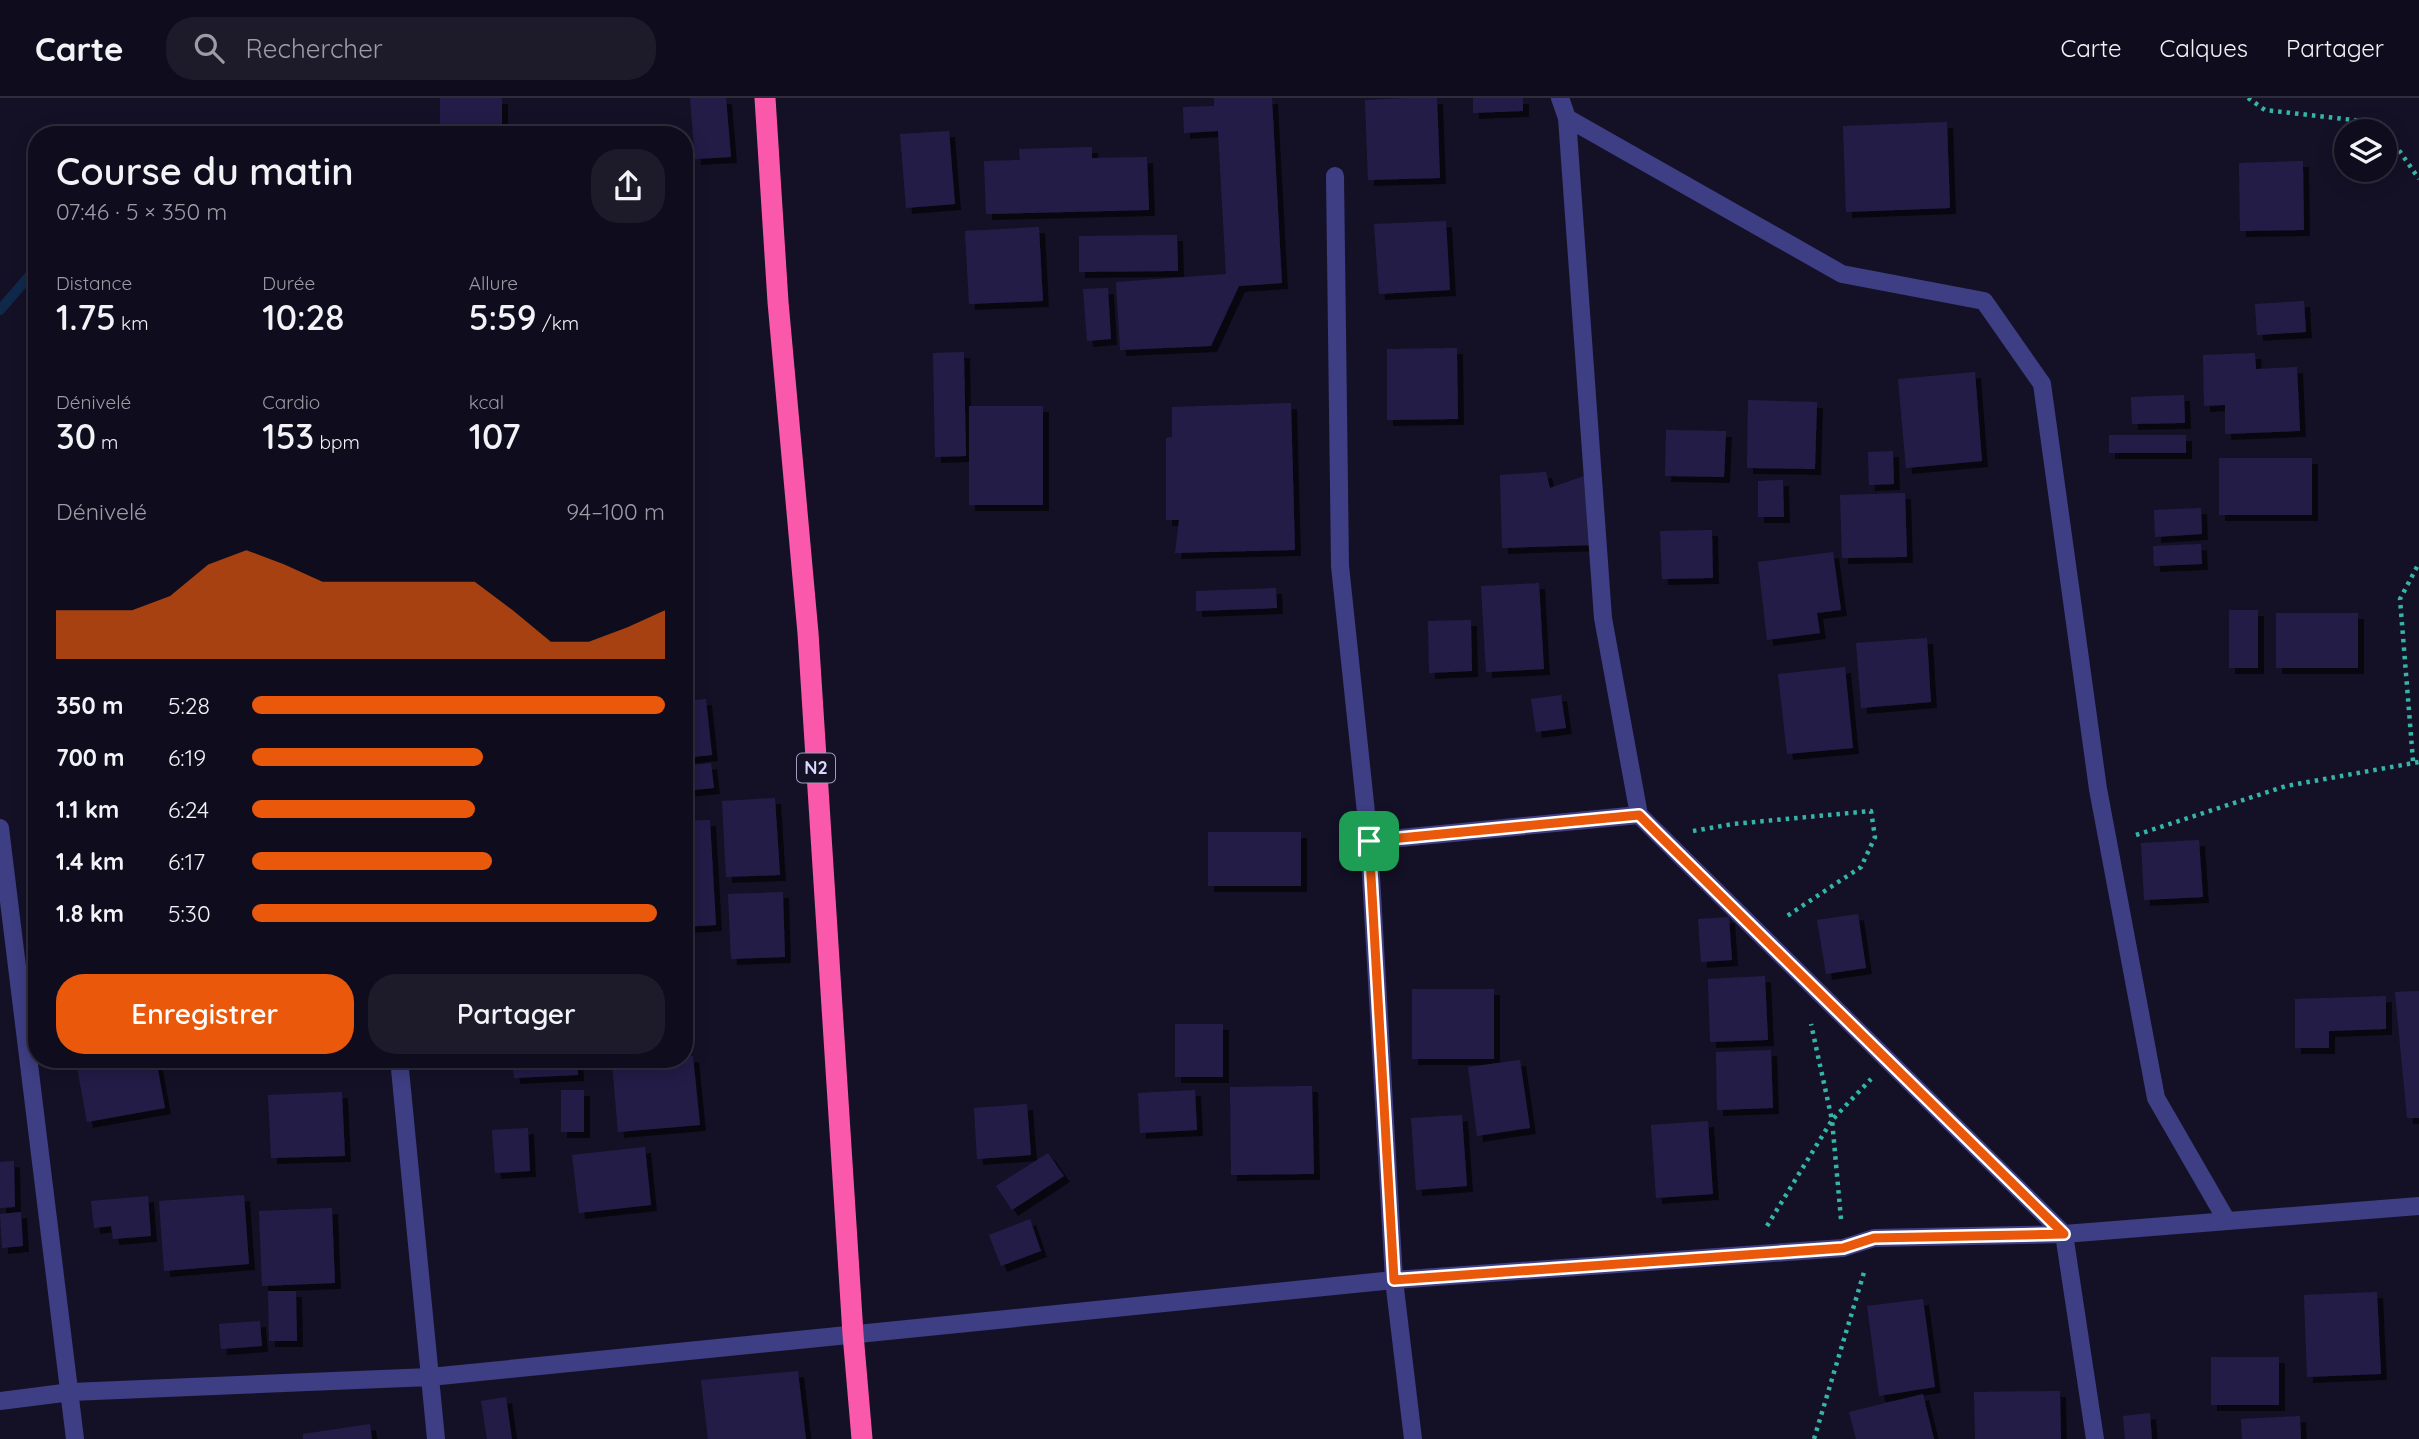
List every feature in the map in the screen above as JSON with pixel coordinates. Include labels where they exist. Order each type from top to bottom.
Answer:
[{"type":"highway","name":"N2","points":[[765,98],[778,302],[808,646],[862,1439]]},
{"type":"street","points":[[1560,98],[1567,118],[1603,618],[1639,815],[2064,1234],[2095,1439]]},
{"type":"street","points":[[1567,118],[1842,274],[1984,301],[2042,384],[2098,789],[2156,1098],[2227,1221]]},
{"type":"street","points":[[1335,176],[1340,566],[1369,841],[1394,1280],[1413,1439]]},
{"type":"street","points":[[1369,841],[1639,815]]},
{"type":"street","points":[[0,828],[28,1050]]},
{"type":"street","points":[[30,1068],[75,1439]]},
{"type":"street","points":[[400,1068],[436,1439]]},
{"type":"street","points":[[0,1401],[71,1392],[430,1377],[1394,1280],[1843,1248],[1874,1238],[2064,1234],[2419,1206]]},
{"type":"path","points":[[2248,98],[2265,110],[2380,123],[2419,179]]},
{"type":"path","points":[[2108,844],[2286,786],[2416,761],[2400,599],[2419,563]]},
{"type":"path","points":[[1660,836],[1733,824],[1871,811],[1875,837],[1861,867],[1760,934]]},
{"type":"path","points":[[1799,973],[1832,1120],[1843,1248]]},
{"type":"path","points":[[1750,1254],[1832,1120],[1888,1060]]},
{"type":"path","points":[[1814,1439],[1874,1238]]},
{"type":"building","points":[[440,98],[502,98],[502,126],[440,126]]},
{"type":"building","points":[[690,98],[726,98],[731,157],[695,159]]},
{"type":"building","points":[[1214,98],[1272,98],[1282,283],[1239,286],[1211,346],[1120,350],[1116,282],[1226,274],[1218,131],[1184,133],[1183,107],[1214,106]]},
{"type":"building","points":[[1437,98],[1440,178],[1368,180],[1365,100]]},
{"type":"building","points":[[1473,98],[1523,98],[1523,111],[1473,113]]},
{"type":"building","points":[[1947,122],[1950,208],[1846,212],[1843,126]]},
{"type":"building","points":[[949,131],[955,204],[906,208],[900,134]]},
{"type":"building","points":[[1092,147],[1092,158],[1147,157],[1149,210],[986,214],[984,161],[1020,160],[1019,149]]},
{"type":"building","points":[[2303,161],[2304,230],[2240,231],[2239,163]]},
{"type":"building","points":[[1446,221],[1450,290],[1379,294],[1374,224]]},
{"type":"building","points":[[1039,227],[1043,301],[969,304],[965,231]]},
{"type":"building","points":[[1177,235],[1178,271],[1079,272],[1079,236]]},
{"type":"building","points":[[1108,288],[1111,339],[1087,341],[1083,289]]},
{"type":"building","points":[[2304,301],[2306,332],[2257,335],[2255,304]]},
{"type":"building","points":[[1457,348],[1458,419],[1387,420],[1387,349]]},
{"type":"building","points":[[964,352],[966,456],[935,457],[933,353]]},
{"type":"building","points":[[2255,353],[2256,369],[2297,367],[2300,431],[2225,434],[2225,405],[2204,406],[2203,355]]},
{"type":"building","points":[[1975,372],[1982,461],[1906,468],[1898,379]]},
{"type":"building","points":[[2184,395],[2185,423],[2132,424],[2131,397]]},
{"type":"building","points":[[1748,400],[1817,402],[1815,469],[1747,468]]},
{"type":"building","points":[[1291,403],[1295,550],[1175,553],[1179,520],[1166,520],[1166,438],[1172,437],[1172,407]]},
{"type":"building","points":[[969,406],[1043,406],[1043,505],[969,505]]},
{"type":"building","points":[[1666,430],[1726,431],[1724,477],[1665,476]]},
{"type":"building","points":[[2109,435],[2186,435],[2186,453],[2109,453]]},
{"type":"building","points":[[1893,451],[1894,484],[1869,485],[1868,452]]},
{"type":"building","points":[[2219,458],[2312,458],[2312,515],[2219,515]]},
{"type":"building","points":[[1546,472],[1550,488],[1584,476],[1595,545],[1502,548],[1500,475]]},
{"type":"building","points":[[1783,480],[1784,517],[1758,517],[1758,481]]},
{"type":"building","points":[[1905,493],[1907,557],[1842,558],[1840,495]]},
{"type":"building","points":[[2201,508],[2202,534],[2155,537],[2154,510]]},
{"type":"building","points":[[1712,530],[1713,578],[1662,579],[1660,531]]},
{"type":"building","points":[[2201,544],[2202,564],[2154,566],[2153,546]]},
{"type":"building","points":[[1833,552],[1841,610],[1817,613],[1820,633],[1767,640],[1758,562]]},
{"type":"building","points":[[1539,583],[1544,669],[1486,672],[1481,586]]},
{"type":"building","points":[[1276,588],[1277,608],[1196,611],[1196,591]]},
{"type":"building","points":[[2229,610],[2258,610],[2258,668],[2229,668]]},
{"type":"building","points":[[2276,613],[2358,613],[2358,668],[2276,668]]},
{"type":"building","points":[[1471,620],[1472,671],[1429,673],[1428,621]]},
{"type":"building","points":[[1927,638],[1931,702],[1861,708],[1856,643]]},
{"type":"building","points":[[1845,667],[1853,748],[1787,754],[1778,674]]},
{"type":"building","points":[[1561,695],[1566,728],[1536,732],[1531,699]]},
{"type":"building","points":[[706,699],[712,755],[693,757],[693,700]]},
{"type":"building","points":[[711,763],[714,788],[693,790],[693,765]]},
{"type":"building","points":[[775,798],[780,875],[726,877],[722,801]]},
{"type":"building","points":[[710,820],[716,925],[693,926],[693,821]]},
{"type":"building","points":[[1208,832],[1301,832],[1301,886],[1208,886]]},
{"type":"building","points":[[2199,840],[2203,897],[2144,900],[2141,843]]},
{"type":"building","points":[[783,892],[785,957],[731,959],[728,894]]},
{"type":"building","points":[[1858,914],[1866,968],[1826,974],[1817,920]]},
{"type":"building","points":[[1729,917],[1732,960],[1701,962],[1698,919]]},
{"type":"building","points":[[1765,976],[1768,1040],[1710,1042],[1708,979]]},
{"type":"building","points":[[1412,989],[1494,989],[1494,1059],[1412,1059]]},
{"type":"building","points":[[2419,991],[2419,1118],[2407,1118],[2395,992]]},
{"type":"building","points":[[2386,996],[2386,1029],[2329,1031],[2329,1048],[2295,1048],[2295,999]]},
{"type":"building","points":[[1175,1024],[1223,1024],[1223,1077],[1175,1077]]},
{"type":"building","points":[[1771,1050],[1773,1108],[1717,1110],[1716,1052]]},
{"type":"building","points":[[693,1056],[700,1125],[618,1132],[612,1068],[693,1068]]},
{"type":"building","points":[[1520,1060],[1530,1128],[1477,1136],[1468,1067]]},
{"type":"building","points":[[77,1068],[158,1068],[165,1108],[87,1122]]},
{"type":"building","points":[[513,1068],[578,1068],[578,1075],[514,1078]]},
{"type":"building","points":[[1312,1086],[1314,1174],[1231,1175],[1230,1087]]},
{"type":"building","points":[[561,1090],[584,1090],[584,1132],[561,1132]]},
{"type":"building","points":[[1195,1090],[1197,1130],[1140,1133],[1138,1093]]},
{"type":"building","points":[[342,1092],[345,1156],[271,1158],[268,1095]]},
{"type":"building","points":[[1027,1104],[1031,1155],[977,1159],[974,1108]]},
{"type":"building","points":[[1462,1115],[1467,1186],[1416,1190],[1411,1118]]},
{"type":"building","points":[[1708,1121],[1713,1194],[1656,1198],[1651,1125]]},
{"type":"building","points":[[528,1128],[530,1171],[495,1173],[492,1130]]},
{"type":"building","points":[[645,1147],[651,1205],[579,1213],[572,1155]]},
{"type":"building","points":[[1048,1153],[1064,1176],[1012,1210],[996,1186]]},
{"type":"building","points":[[14,1161],[15,1207],[0,1208],[0,1162]]},
{"type":"building","points":[[244,1195],[249,1264],[164,1271],[159,1201]]},
{"type":"building","points":[[148,1196],[151,1236],[113,1239],[111,1226],[94,1228],[91,1201]]},
{"type":"building","points":[[332,1208],[335,1283],[262,1286],[259,1211]]},
{"type":"building","points":[[21,1212],[23,1246],[2,1248],[0,1214]]},
{"type":"building","points":[[1030,1219],[1041,1251],[1001,1266],[989,1235]]},
{"type":"building","points":[[268,1291],[296,1291],[297,1341],[269,1341]]},
{"type":"building","points":[[2377,1292],[2381,1374],[2307,1377],[2304,1295]]},
{"type":"building","points":[[1923,1299],[1935,1387],[1879,1396],[1867,1306]]},
{"type":"building","points":[[260,1321],[262,1346],[221,1349],[219,1324]]},
{"type":"building","points":[[2211,1357],[2279,1357],[2279,1405],[2211,1405]]},
{"type":"building","points":[[798,1371],[806,1439],[708,1439],[701,1380]]},
{"type":"building","points":[[2060,1391],[2061,1439],[1975,1439],[1974,1392]]},
{"type":"building","points":[[1923,1394],[1934,1439],[1856,1439],[1849,1412]]},
{"type":"building","points":[[506,1397],[512,1439],[487,1439],[481,1401]]},
{"type":"building","points":[[2150,1413],[2152,1439],[2125,1439],[2123,1416]]},
{"type":"building","points":[[2300,1416],[2301,1439],[2242,1439],[2241,1419]]},
{"type":"building","points":[[370,1424],[372,1439],[303,1439],[303,1434]]},
{"type":"waterway","points":[[0,310],[28,277]]},
{"type":"route","points":[[1639,815],[2064,1234],[1874,1238],[1843,1248],[1394,1280],[1369,841],[1639,815]]}]
